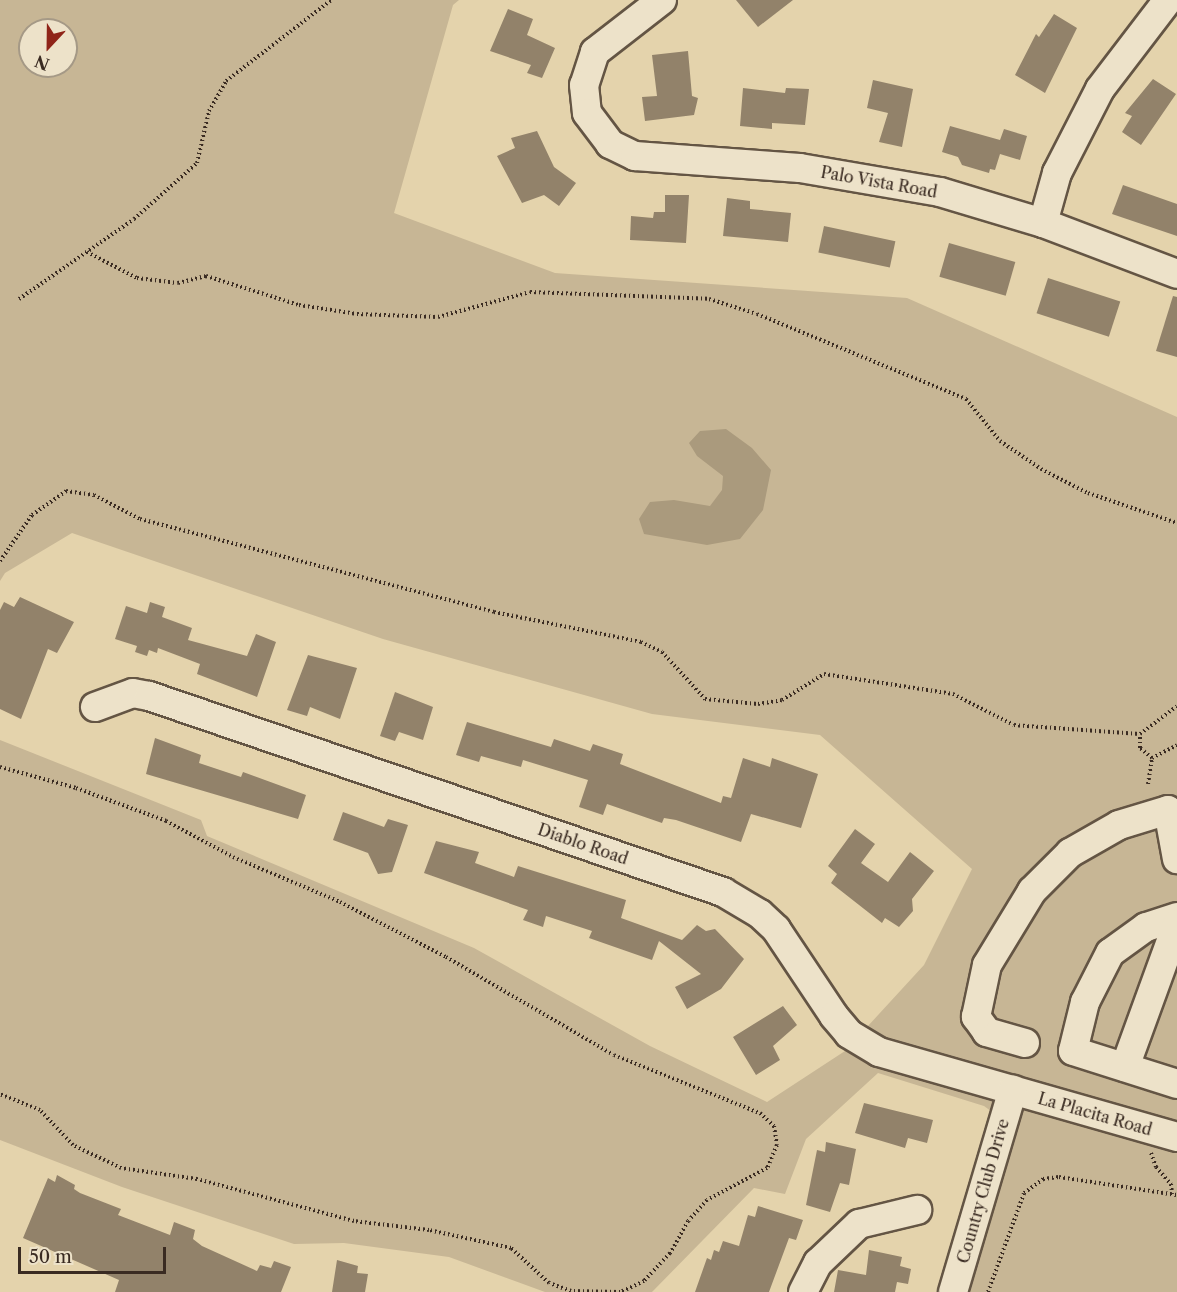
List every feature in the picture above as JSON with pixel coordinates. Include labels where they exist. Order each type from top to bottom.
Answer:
[{"type":"street","name":"Palo Vista Road","points":[[662,0],[595,52],[584,85],[587,113],[610,144],[634,156],[823,172],[940,192],[1043,223],[1177,274]]},
{"type":"street","points":[[1043,223],[1057,173],[1100,89],[1167,0]]},
{"type":"street","name":"Diablo Road","points":[[95,707],[133,693],[149,696],[723,892],[760,914],[776,929],[849,1034],[879,1052],[1013,1090]]},
{"type":"street","points":[[1025,1043],[987,1032],[976,1017],[987,965],[1032,891],[1070,853],[1119,825],[1168,810],[1177,859]]},
{"type":"street","points":[[1177,917],[1146,927],[1110,954],[1085,1002],[1073,1051],[1177,1084]]},
{"type":"street","points":[[1125,1067],[1177,924]]},
{"type":"street","name":"La Placita Road","points":[[1013,1090],[1177,1137]]},
{"type":"street","name":"Country Club Drive","points":[[953,1292],[1013,1090]]},
{"type":"street","points":[[803,1292],[818,1263],[859,1224],[917,1210]]},
{"type":"path","points":[[19,299],[134,219],[198,163],[209,111],[226,81],[332,0]]},
{"type":"path","points":[[87,252],[137,278],[178,283],[206,276],[299,305],[357,314],[438,318],[530,292],[709,300],[757,314],[966,399],[1000,441],[1041,470],[1088,493],[1177,523]]},
{"type":"path","points":[[0,561],[32,515],[66,491],[94,495],[140,519],[495,612],[641,642],[662,652],[705,699],[774,701],[824,674],[846,675],[953,694],[1014,725],[1140,734],[1177,706]]},
{"type":"path","points":[[1140,734],[1140,748],[1152,758]]},
{"type":"path","points":[[1152,758],[1177,745]]},
{"type":"path","points":[[1148,784],[1152,758]]},
{"type":"path","points":[[0,767],[76,788],[166,821],[233,857],[340,902],[446,957],[614,1055],[760,1113],[774,1126],[777,1145],[767,1168],[706,1200],[688,1221],[670,1253],[644,1281],[620,1292],[571,1291],[549,1283],[511,1248],[429,1230],[354,1221],[197,1179],[121,1168],[73,1145],[40,1110],[0,1094]]},
{"type":"path","points":[[1146,1128],[1156,1167],[1171,1184],[1175,1194]]},
{"type":"path","points":[[988,1292],[1024,1193],[1043,1179],[1059,1176],[1175,1194]]},
{"type":"shaded area","points":[[0,0],[459,0],[453,5],[394,213],[555,273],[907,298],[1177,417],[1177,1292],[969,1292],[1017,1130],[984,1106],[878,1073],[806,1139],[785,1194],[754,1188],[652,1292],[545,1292],[449,1257],[344,1243],[294,1244],[122,1187],[0,1140],[0,740],[201,820],[207,836],[474,948],[650,1046],[767,1102],[845,1051],[924,965],[972,869],[820,735],[652,714],[383,639],[72,533],[5,573],[0,581]]},
{"type":"shaded area","points":[[726,429],[752,448],[771,470],[763,510],[740,539],[707,545],[644,534],[639,519],[650,502],[674,500],[710,506],[722,490],[723,476],[697,456],[689,443],[700,431]]},
{"type":"building","points":[[736,0],[793,0],[758,27]]},
{"type":"building","points":[[508,9],[533,19],[527,35],[555,48],[542,78],[527,73],[531,65],[490,51]]},
{"type":"building","points":[[1054,14],[1077,28],[1045,93],[1015,75],[1036,34],[1039,37]]},
{"type":"building","points":[[688,51],[692,96],[698,98],[694,115],[645,121],[642,97],[657,96],[652,55]]},
{"type":"building","points":[[1153,79],[1176,94],[1141,145],[1122,132],[1132,116],[1125,113]]},
{"type":"building","points":[[873,80],[913,89],[902,147],[879,142],[888,113],[867,108]]},
{"type":"building","points":[[743,88],[785,93],[786,88],[809,89],[805,125],[772,123],[772,129],[740,126]]},
{"type":"building","points":[[950,126],[1000,140],[1004,129],[1027,136],[1020,160],[1000,154],[995,170],[990,169],[989,173],[962,165],[958,157],[942,152]]},
{"type":"building","points":[[537,131],[554,167],[576,183],[559,206],[544,195],[522,203],[497,156],[515,148],[511,138]]},
{"type":"building","points":[[1123,185],[1177,204],[1177,236],[1112,214]]},
{"type":"building","points":[[665,195],[689,195],[686,243],[630,240],[631,216],[653,218],[654,212],[665,212]]},
{"type":"building","points":[[727,198],[750,201],[750,209],[791,213],[788,242],[723,236]]},
{"type":"building","points":[[824,226],[895,241],[890,268],[818,252]]},
{"type":"building","points":[[949,243],[1015,262],[1006,296],[939,277]]},
{"type":"building","points":[[1048,278],[1120,301],[1109,337],[1037,313]]},
{"type":"building","points":[[1173,296],[1177,297],[1177,357],[1156,351]]},
{"type":"building","points":[[20,597],[74,622],[57,653],[48,649],[21,719],[0,709],[0,610],[4,602],[14,607]]},
{"type":"building","points":[[150,602],[165,607],[162,617],[192,628],[188,640],[247,656],[256,634],[276,642],[257,697],[197,674],[200,664],[158,648],[157,653],[149,650],[147,656],[135,652],[137,646],[115,639],[126,606],[147,613]]},
{"type":"building","points":[[308,655],[357,668],[340,719],[310,707],[307,716],[287,710]]},
{"type":"building","points":[[395,692],[433,707],[423,740],[399,732],[395,741],[380,736]]},
{"type":"building","points":[[467,722],[551,747],[554,739],[590,751],[593,744],[623,754],[620,764],[721,803],[723,796],[731,798],[743,758],[770,767],[772,758],[818,774],[801,828],[751,814],[741,842],[676,820],[664,818],[662,823],[607,804],[603,815],[579,807],[588,780],[523,760],[521,767],[481,756],[479,762],[456,755]]},
{"type":"building","points":[[155,738],[201,755],[199,763],[241,777],[243,772],[306,795],[298,819],[146,774]]},
{"type":"building","points":[[343,812],[384,827],[388,819],[408,825],[392,872],[378,874],[368,853],[333,840]]},
{"type":"building","points":[[855,829],[875,844],[861,863],[888,882],[910,852],[934,871],[912,899],[913,911],[899,927],[885,918],[882,923],[831,883],[837,874],[828,866]]},
{"type":"building","points":[[436,841],[479,852],[475,863],[514,877],[518,866],[626,900],[621,918],[682,940],[697,925],[706,931],[715,929],[744,959],[721,989],[687,1009],[675,987],[701,974],[659,941],[652,960],[589,938],[592,931],[546,916],[543,927],[523,920],[528,910],[424,873]]},
{"type":"building","points":[[783,1006],[797,1025],[773,1046],[780,1060],[756,1075],[733,1037]]},
{"type":"building","points":[[864,1103],[933,1120],[927,1143],[908,1138],[905,1148],[855,1133]]},
{"type":"building","points":[[826,1142],[856,1149],[849,1185],[840,1183],[830,1212],[806,1205],[817,1150],[825,1152]]},
{"type":"building","points":[[57,1175],[75,1185],[74,1189],[80,1193],[121,1209],[118,1215],[170,1235],[174,1222],[195,1230],[193,1239],[202,1246],[257,1271],[260,1265],[271,1268],[274,1261],[291,1267],[281,1292],[115,1292],[119,1280],[23,1238],[48,1178],[55,1182]]},
{"type":"building","points":[[758,1206],[803,1220],[796,1240],[789,1238],[769,1292],[695,1292],[707,1258],[711,1260],[714,1250],[719,1252],[723,1241],[739,1246],[748,1215],[755,1217]]},
{"type":"building","points":[[869,1250],[902,1257],[900,1266],[911,1269],[908,1284],[897,1282],[895,1292],[834,1292],[838,1270],[866,1275]]},
{"type":"building","points":[[337,1260],[358,1266],[357,1273],[368,1274],[365,1292],[332,1292]]}]
